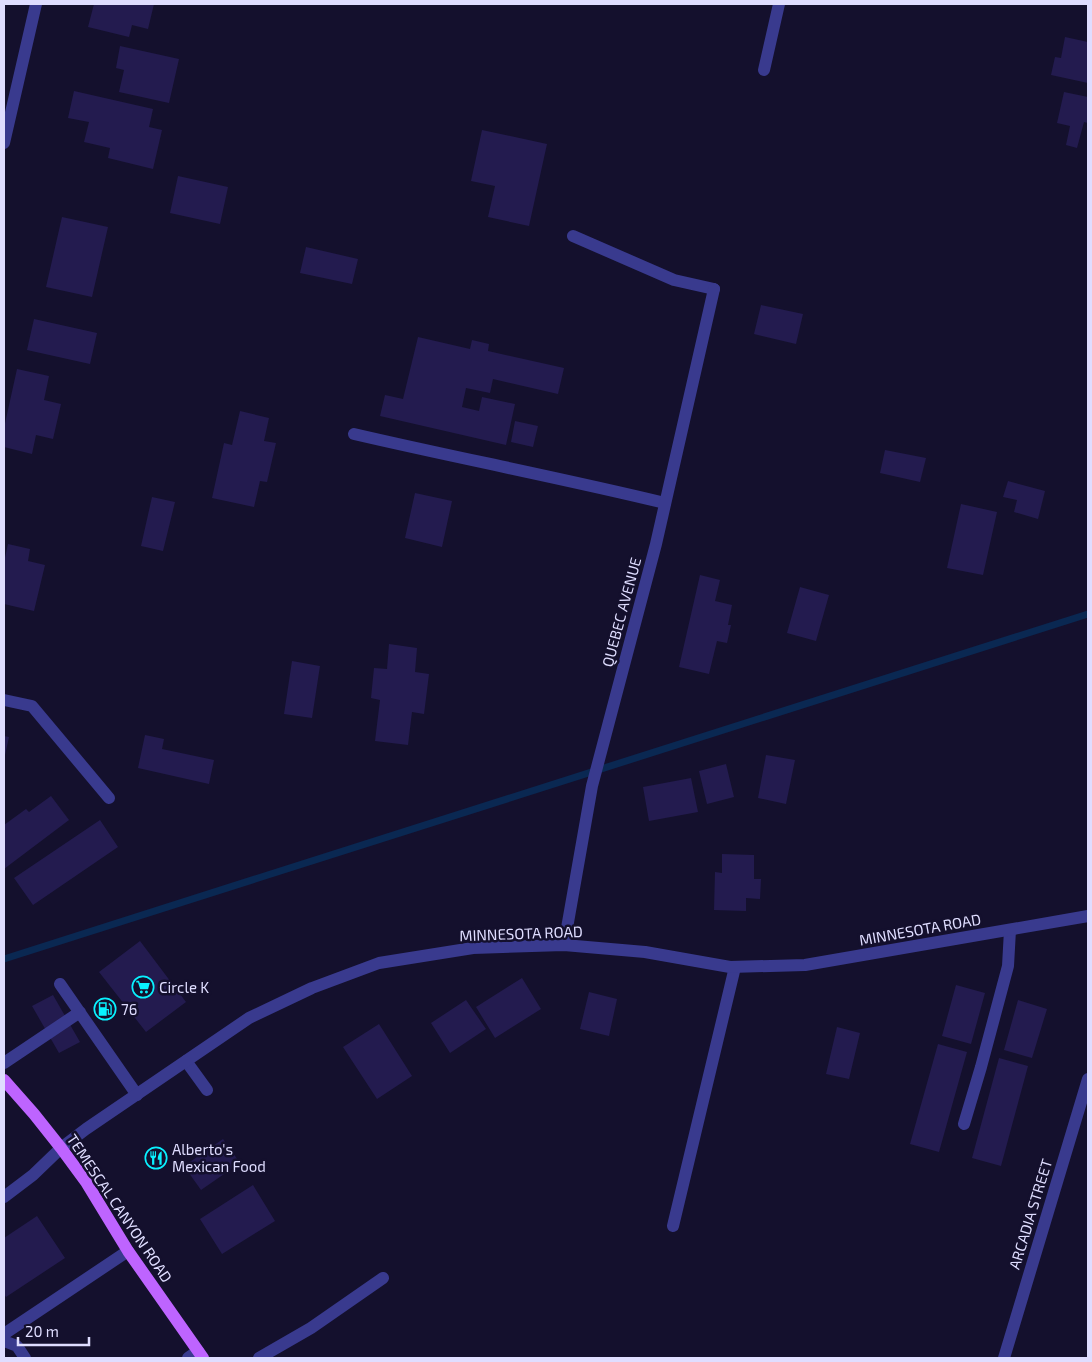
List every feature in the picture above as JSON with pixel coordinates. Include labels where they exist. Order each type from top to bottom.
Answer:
[{"type":"main road","name":"TEMESCAL CANYON ROAD","points":[[4,1080],[34,1114],[86,1182],[196,1356]]},
{"type":"street","points":[[4,143],[36,4]]},
{"type":"street","points":[[764,70],[780,4]]},
{"type":"street","name":"QUEBEC AVENUE","points":[[564,945],[592,786],[656,544],[714,289],[674,280],[573,236]]},
{"type":"street","points":[[354,434],[596,486],[665,503]]},
{"type":"street","points":[[4,700],[32,706],[109,798]]},
{"type":"street","name":"MINNESOTA ROAD","points":[[4,1197],[33,1175],[61,1148],[249,1018],[312,988],[379,963],[473,948],[564,945],[645,952],[735,967],[805,965],[1088,916]]},
{"type":"street","points":[[964,1124],[1008,966],[1010,930]]},
{"type":"street","points":[[673,1226],[735,967]]},
{"type":"street","points":[[60,984],[136,1095]]},
{"type":"street","points":[[4,1064],[80,1012]]},
{"type":"street","points":[[186,1061],[207,1090]]},
{"type":"street","name":"ARCADIA STREET","points":[[1004,1358],[1088,1079]]},
{"type":"street","points":[[4,1334],[128,1250]]},
{"type":"street","points":[[259,1358],[310,1328],[383,1278]]},
{"type":"street","points":[[4,1341],[17,1346],[25,1358]]},
{"type":"building","points":[[94,4],[154,4],[148,29],[132,25],[129,37],[88,27]]},
{"type":"building","points":[[1065,37],[1088,42],[1088,83],[1051,75],[1055,57],[1061,58]]},
{"type":"building","points":[[120,46],[179,59],[169,103],[119,92],[124,70],[116,68]]},
{"type":"building","points":[[74,91],[153,109],[149,127],[162,130],[153,169],[108,158],[110,148],[84,142],[89,122],[68,118]]},
{"type":"building","points":[[1064,92],[1088,97],[1088,123],[1084,122],[1077,148],[1066,145],[1070,126],[1057,123]]},
{"type":"building","points":[[482,130],[547,144],[529,226],[488,217],[495,186],[471,181]]},
{"type":"building","points":[[178,176],[228,187],[220,224],[170,213]]},
{"type":"building","points":[[62,217],[108,227],[92,297],[46,287]]},
{"type":"building","points":[[306,247],[358,259],[352,284],[300,273]]},
{"type":"building","points":[[761,305],[803,314],[796,344],[754,334]]},
{"type":"building","points":[[34,319],[97,333],[90,364],[27,350]]},
{"type":"building","points":[[418,337],[470,349],[472,340],[489,344],[488,351],[564,368],[558,394],[493,379],[490,393],[466,388],[462,407],[479,411],[482,397],[515,404],[506,445],[380,416],[385,395],[403,399]]},
{"type":"building","points":[[17,369],[49,376],[44,400],[61,404],[53,439],[36,435],[32,454],[4,447],[4,428]]},
{"type":"building","points":[[240,411],[269,418],[264,441],[276,443],[267,482],[260,481],[254,507],[212,498],[224,443],[232,445]]},
{"type":"building","points":[[515,421],[538,426],[533,447],[511,442]]},
{"type":"building","points":[[885,450],[926,458],[920,482],[880,473]]},
{"type":"building","points":[[1008,481],[1045,491],[1038,519],[1014,512],[1017,500],[1003,497]]},
{"type":"building","points":[[415,493],[452,501],[442,547],[405,538]]},
{"type":"building","points":[[152,497],[175,502],[163,551],[141,546]]},
{"type":"building","points":[[961,504],[997,512],[983,575],[947,568]]},
{"type":"building","points":[[8,544],[30,549],[28,561],[45,565],[34,611],[4,604],[4,562]]},
{"type":"building","points":[[700,575],[720,580],[715,601],[732,605],[728,625],[731,625],[727,643],[717,641],[709,674],[679,667]]},
{"type":"building","points":[[800,587],[829,595],[816,641],[787,633]]},
{"type":"building","points":[[389,644],[417,648],[415,672],[429,674],[424,714],[412,712],[408,745],[375,741],[380,700],[371,698],[374,668],[387,669]]},
{"type":"building","points":[[292,661],[320,666],[312,718],[284,714]]},
{"type":"building","points":[[145,735],[164,739],[162,749],[214,760],[209,784],[138,768]]},
{"type":"building","points":[[4,736],[9,737],[5,755],[4,755]]},
{"type":"building","points":[[766,755],[795,760],[786,804],[758,798]]},
{"type":"building","points":[[726,764],[734,797],[707,804],[699,771]]},
{"type":"building","points":[[691,778],[698,812],[649,821],[643,787]]},
{"type":"building","points":[[51,796],[69,820],[4,869],[4,825],[26,809],[29,812]]},
{"type":"building","points":[[100,820],[118,847],[33,905],[14,878]]},
{"type":"building","points":[[722,854],[754,855],[754,879],[761,879],[760,899],[746,898],[746,911],[714,910],[715,872],[722,873]]},
{"type":"building","name":"Circle K","points":[[140,941],[186,1002],[146,1032],[99,972]]},
{"type":"building","points":[[522,978],[541,1009],[495,1038],[476,1007]]},
{"type":"building","points":[[956,985],[985,993],[971,1044],[942,1036]]},
{"type":"building","points":[[589,992],[617,999],[609,1036],[580,1029]]},
{"type":"building","points":[[53,995],[80,1042],[59,1053],[32,1006]]},
{"type":"building","points":[[466,1000],[486,1029],[450,1053],[431,1023]]},
{"type":"building","points":[[1018,1000],[1047,1009],[1032,1058],[1004,1050]]},
{"type":"building","points":[[379,1024],[412,1076],[377,1099],[343,1047]]},
{"type":"building","points":[[837,1027],[860,1033],[849,1079],[826,1074]]},
{"type":"building","points":[[938,1044],[967,1052],[939,1152],[910,1144]]},
{"type":"building","points":[[999,1058],[1028,1066],[1001,1166],[972,1158]]},
{"type":"building","points":[[223,1139],[240,1163],[201,1190],[184,1166]]},
{"type":"building","points":[[253,1185],[275,1221],[222,1254],[200,1219]]},
{"type":"building","points":[[37,1216],[65,1258],[6,1297],[4,1294],[4,1238]]},
{"type":"waterway","points":[[4,959],[1088,614]]},
{"type":"place","name":"Circle K","points":[[143,987]]},
{"type":"place","name":"76","points":[[105,1009]]},
{"type":"place","name":"Alberto's Mexican Food","points":[[156,1158]]}]
